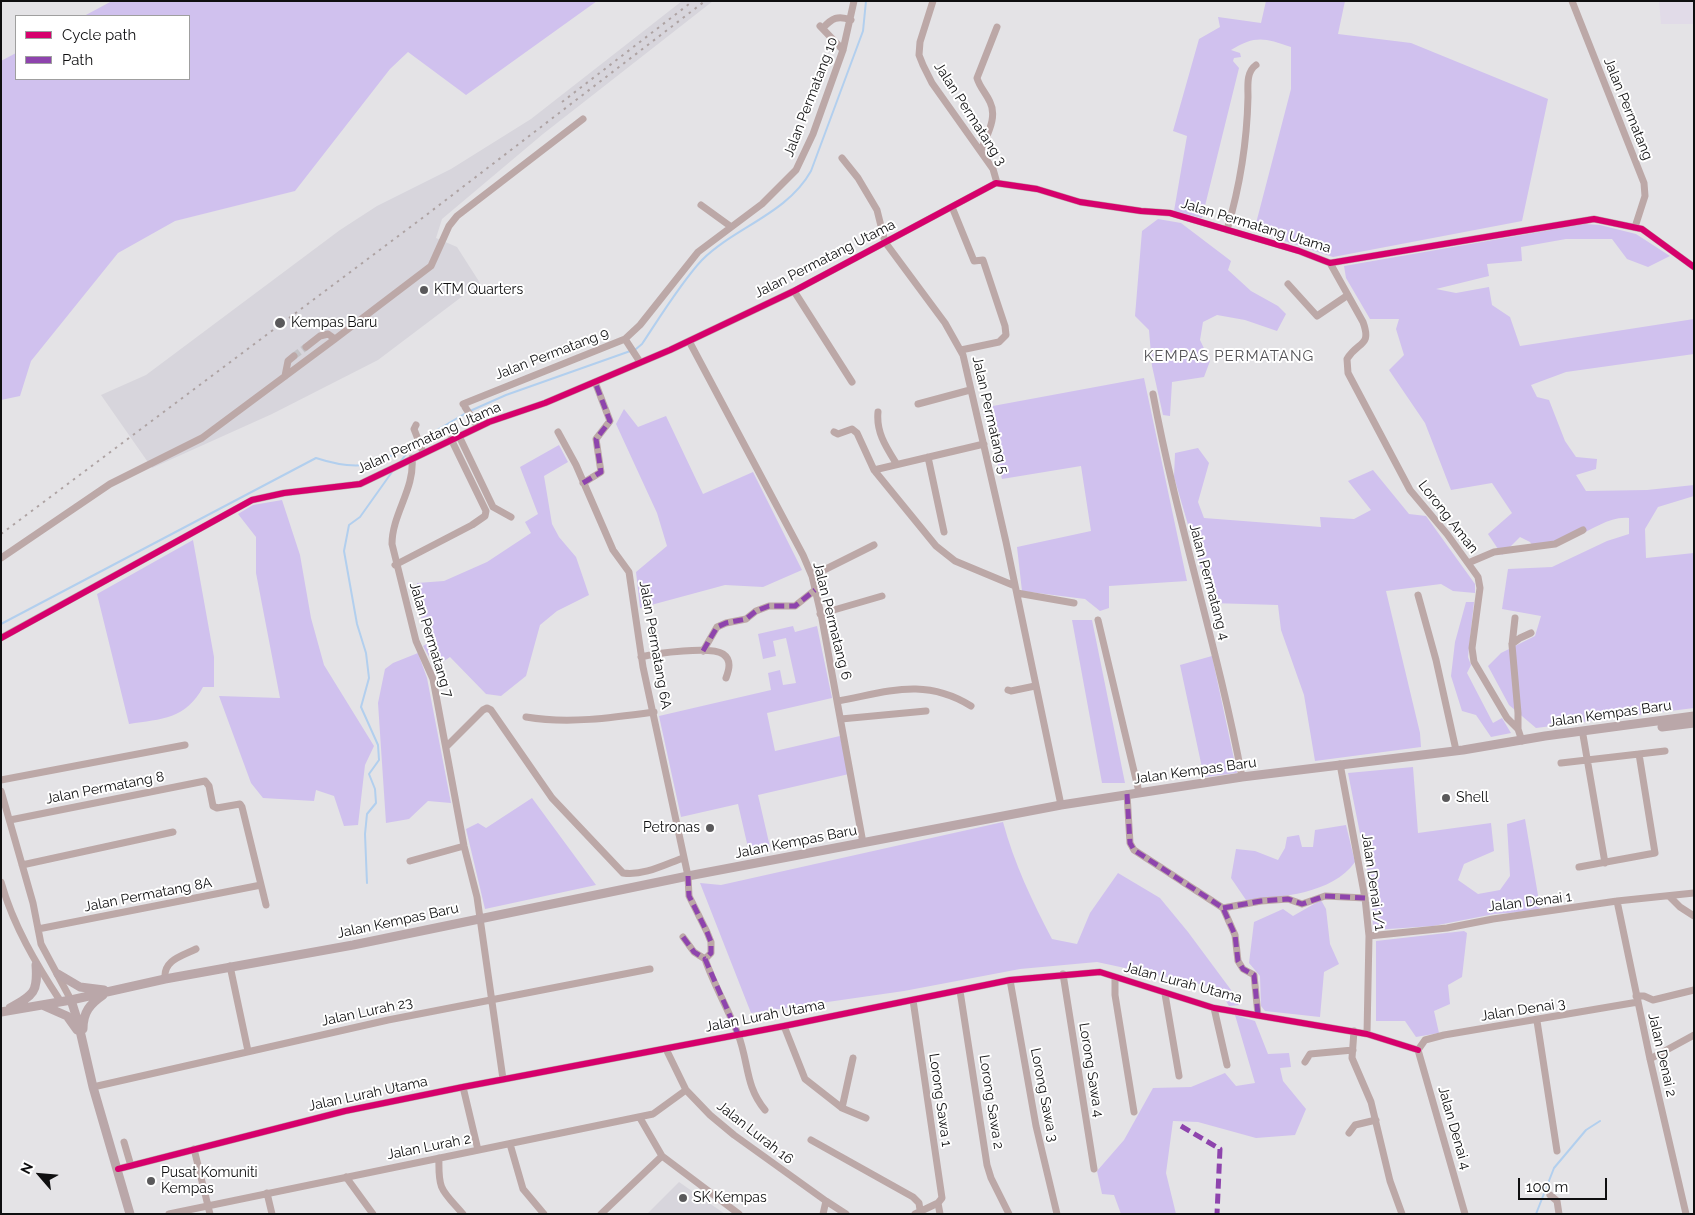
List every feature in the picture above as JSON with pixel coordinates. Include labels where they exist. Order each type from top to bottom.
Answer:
[{"type":"main road","name":"Jalan Kempas Baru","points":[[1526,741],[1545,736],[1694,716]]},
{"type":"main road","name":"Jalan Kempas Baru","points":[[2,1012],[71,1000],[110,990],[230,966],[384,939],[688,876],[1061,805],[1139,792],[1340,764],[1694,723]]},
{"type":"main road","points":[[2,1012],[30,997],[37,984],[36,965]]},
{"type":"main road","points":[[58,974],[80,987],[110,990]]},
{"type":"main road","points":[[82,1042],[85,1013],[95,1000],[110,990]]},
{"type":"main road","points":[[71,1000],[78,1022],[92,1088],[118,1169],[130,1214]]},
{"type":"main road","points":[[61,1002],[78,1022]]},
{"type":"main road","points":[[40,1005],[67,1016],[73,1023],[82,1042]]},
{"type":"street","name":"Jalan Permatang 10","points":[[626,341],[698,252],[730,226],[762,204],[796,170],[814,134],[843,50],[854,1]]},
{"type":"street","name":"Jalan Permatang 3","points":[[933,1],[921,37],[919,55],[932,83],[995,173],[997,183]]},
{"type":"street","name":"Jalan Permatang","points":[[1572,1],[1644,183],[1645,196],[1635,227]]},
{"type":"street","points":[[843,50],[821,27],[830,20],[837,18],[851,20]]},
{"type":"street","points":[[981,151],[994,113],[991,103],[979,86],[977,78],[997,27]]},
{"type":"street","points":[[1227,230],[1240,183],[1248,121],[1248,81],[1251,69],[1256,65]]},
{"type":"street","points":[[1,558],[110,484],[202,438],[336,339],[431,266],[449,226],[457,216],[583,118]]},
{"type":"street","points":[[842,158],[858,178],[877,210],[885,242]]},
{"type":"street","name":"Jalan Permatang Utama","points":[[1,638],[252,500],[284,492],[360,484],[409,460],[422,449],[545,403],[594,382],[639,359],[690,341],[794,291],[997,183],[1036,189],[1080,202],[1141,212],[1170,213],[1330,263],[1589,219],[1642,229],[1694,267]]},
{"type":"street","points":[[701,205],[730,226]]},
{"type":"street","points":[[952,207],[974,261],[983,260],[1006,335],[999,342],[961,350]]},
{"type":"street","name":"Jalan Permatang 5","points":[[885,242],[945,323],[961,350],[984,444],[1036,686]]},
{"type":"street","name":"Lorong Aman","points":[[1330,263],[1363,322],[1367,335],[1366,340],[1348,359],[1346,369],[1410,490],[1447,534],[1477,575],[1480,586],[1472,648],[1474,662],[1508,718],[1526,741]]},
{"type":"street","points":[[1288,284],[1317,316],[1348,295]]},
{"type":"street","points":[[794,291],[852,382]]},
{"type":"street","points":[[306,347],[320,336],[328,334],[336,339]]},
{"type":"street","name":"Jalan Permatang 9","points":[[478,427],[464,405],[626,341],[639,359]]},
{"type":"street","name":"Jalan Permatang 6","points":[[690,341],[803,555],[812,576],[838,701],[863,843]]},
{"type":"street","points":[[285,376],[288,361],[294,356]]},
{"type":"street","points":[[583,483],[601,472],[596,439],[610,422],[594,382]]},
{"type":"street","points":[[918,404],[970,390]]},
{"type":"street","name":"Jalan Permatang 4","points":[[1153,394],[1164,452],[1193,572],[1208,623],[1242,777]]},
{"type":"street","points":[[878,412],[877,424],[880,435],[896,464]]},
{"type":"street","points":[[415,429],[422,449]]},
{"type":"street","points":[[834,432],[838,434],[852,429],[857,433],[874,470],[936,546],[955,561],[1016,590],[1074,603]]},
{"type":"street","name":"Jalan Permatang 6A","points":[[558,432],[613,550],[629,572],[641,657],[688,876],[692,904],[711,942],[711,953],[705,959]]},
{"type":"street","points":[[459,436],[493,507],[511,517]]},
{"type":"street","points":[[395,565],[479,522],[485,516],[482,503],[451,439]]},
{"type":"street","points":[[874,470],[984,444]]},
{"type":"street","points":[[928,456],[944,532]]},
{"type":"street","name":"Jalan Permatang 7","points":[[409,460],[410,482],[392,530],[395,565],[416,641],[432,679],[464,846],[477,897],[503,1079]]},
{"type":"street","points":[[1468,563],[1506,549],[1555,544],[1583,530]]},
{"type":"street","points":[[812,576],[874,545]]},
{"type":"street","points":[[703,651],[706,641],[722,625],[746,619],[756,610],[769,606],[795,606],[815,590]]},
{"type":"street","points":[[1418,595],[1456,750]]},
{"type":"street","points":[[820,614],[882,596]]},
{"type":"street","points":[[1515,618],[1512,645],[1518,729]]},
{"type":"street","points":[[1098,620],[1139,792]]},
{"type":"street","points":[[1512,645],[1520,638],[1531,633]]},
{"type":"street","points":[[641,657],[717,651],[727,657],[730,664],[726,678]]},
{"type":"street","points":[[1008,690],[1011,692],[1036,686],[1061,805]]},
{"type":"street","points":[[838,701],[912,688],[928,688],[948,694],[971,706]]},
{"type":"street","points":[[446,746],[487,708],[491,710],[552,798],[622,873],[630,874],[654,869],[683,858]]},
{"type":"street","points":[[841,719],[926,711]]},
{"type":"street","points":[[526,717],[543,720],[594,720],[654,712]]},
{"type":"street","points":[[1583,736],[1605,863]]},
{"type":"street","points":[[1,780],[185,745]]},
{"type":"street","points":[[1561,763],[1665,751]]},
{"type":"street","points":[[1579,868],[1655,853],[1648,799],[1639,754]]},
{"type":"street","name":"Jalan Denai 1/1","points":[[1340,764],[1365,898],[1369,936],[1367,1034]]},
{"type":"street","name":"Jalan Permatang 8","points":[[10,820],[205,781],[213,806],[217,808],[236,804],[242,807],[261,886]]},
{"type":"street","points":[[1,791],[22,865],[41,944],[71,1000]]},
{"type":"street","points":[[1127,794],[1130,843],[1134,850],[1223,908],[1235,935],[1238,962],[1243,970],[1254,975],[1258,1015]]},
{"type":"street","points":[[22,865],[173,832]]},
{"type":"street","points":[[410,861],[464,846]]},
{"type":"street","points":[[1,882],[14,922],[36,965],[61,1002]]},
{"type":"street","points":[[261,886],[266,905]]},
{"type":"street","name":"Jalan Permatang 8A","points":[[38,929],[261,886]]},
{"type":"street","name":"Jalan Denai 1","points":[[1369,936],[1447,928],[1493,919],[1617,901],[1694,893]]},
{"type":"street","points":[[1223,908],[1261,900],[1288,899],[1302,904],[1325,896],[1365,898]]},
{"type":"street","points":[[1670,897],[1680,907],[1694,916]]},
{"type":"street","name":"Jalan Denai 2","points":[[1617,901],[1650,1059],[1686,1214]]},
{"type":"street","points":[[683,937],[694,952],[705,959],[738,1034],[748,1065],[748,1082],[765,1110]]},
{"type":"street","points":[[165,979],[164,972],[169,963],[196,949]]},
{"type":"street","points":[[230,966],[248,1051]]},
{"type":"street","name":"Jalan Lurah 23","points":[[92,1088],[370,1024],[650,969]]},
{"type":"street","name":"Jalan Lurah Utama","points":[[118,1169],[345,1111],[463,1086],[666,1049],[1010,980],[1063,974],[1100,972],[1214,1008],[1354,1031],[1418,1050]]},
{"type":"street","name":"Lorong Sawa 4","points":[[1063,974],[1094,1169]]},
{"type":"street","points":[[1115,978],[1115,996],[1134,1112]]},
{"type":"street","name":"Lorong Sawa 3","points":[[1010,980],[1036,1126],[1057,1214]]},
{"type":"street","name":"Jalan Denai 3","points":[[1418,1050],[1425,1040],[1444,1035],[1538,1021],[1644,996],[1653,1000],[1694,990]]},
{"type":"street","name":"Lorong Sawa 2","points":[[960,991],[987,1165],[991,1178],[1009,1214]]},
{"type":"street","points":[[1165,994],[1179,1076]]},
{"type":"street","name":"Lorong Sawa 1","points":[[913,1000],[942,1198],[938,1203],[940,1214]]},
{"type":"street","points":[[1214,1008],[1226,1065]]},
{"type":"street","points":[[1538,1021],[1555,1133],[1554,1144],[1558,1151]]},
{"type":"street","points":[[784,1026],[805,1079],[842,1108],[866,1118]]},
{"type":"street","points":[[1354,1031],[1352,1058],[1376,1120],[1390,1181],[1401,1213]]},
{"type":"street","points":[[1650,1059],[1694,1034]]},
{"type":"street","name":"Jalan Lurah 16","points":[[666,1049],[686,1090],[710,1115],[734,1135],[846,1214]]},
{"type":"street","points":[[1305,1062],[1310,1054],[1353,1050]]},
{"type":"street","name":"Jalan Denai 4","points":[[1418,1050],[1466,1214]]},
{"type":"street","points":[[842,1108],[853,1058]]},
{"type":"street","points":[[463,1086],[478,1150]]},
{"type":"street","name":"Jalan Lurah 2","points":[[169,1214],[392,1167],[640,1118],[657,1112],[686,1090]]},
{"type":"street","points":[[640,1118],[662,1156],[739,1214]]},
{"type":"street","points":[[1349,1133],[1352,1126],[1376,1120]]},
{"type":"street","points":[[811,1140],[913,1197],[919,1203],[918,1212]]},
{"type":"street","points":[[124,1142],[131,1166]]},
{"type":"street","points":[[510,1144],[523,1189],[544,1214]]},
{"type":"street","points":[[194,1149],[210,1214]]},
{"type":"street","points":[[601,1214],[662,1156]]},
{"type":"street","points":[[439,1158],[438,1181],[441,1190],[463,1214]]},
{"type":"street","points":[[346,1177],[373,1214]]},
{"type":"street","points":[[267,1193],[272,1214]]},
{"type":"street","points":[[1550,1195],[1556,1201],[1559,1214]]},
{"type":"street","points":[[823,1214],[826,1201]]},
{"type":"street","points":[[918,1212],[938,1203]]},
{"type":"shaded area","points":[[112,1],[597,1],[466,95],[408,52],[390,69],[295,191],[175,221],[118,253],[31,361],[20,396],[1,400],[1,61],[15,54],[15,80],[190,80],[190,15],[86,15]]},
{"type":"shaded area","points":[[682,1],[713,1],[543,134],[442,219],[436,238],[457,247],[480,283],[378,360],[272,414],[152,468],[101,395],[146,375],[340,230],[377,206],[451,169],[531,119]]},
{"type":"shaded area","points":[[1266,1],[1345,1],[1338,34],[1411,43],[1548,99],[1522,221],[1333,257],[1254,231],[1291,89],[1291,47],[1267,40],[1254,40],[1231,50],[1240,53],[1241,57],[1234,58],[1233,61],[1239,68],[1202,218],[1174,211],[1187,136],[1173,131],[1199,39],[1220,27],[1218,17],[1261,23]]},
{"type":"shaded area","points":[[1659,1],[1694,1],[1694,24],[1661,24]]},
{"type":"shaded area","points":[[1158,219],[1181,223],[1231,261],[1228,270],[1251,291],[1278,306],[1286,314],[1277,331],[1245,320],[1217,315],[1203,322],[1200,340],[1210,361],[1204,377],[1172,382],[1170,416],[1163,415],[1152,366],[1149,330],[1135,316],[1142,231]]},
{"type":"shaded area","points":[[1585,224],[1600,225],[1636,234],[1670,256],[1648,267],[1627,259],[1612,239],[1566,239],[1521,247],[1522,261],[1487,264],[1489,276],[1436,289],[1456,293],[1489,287],[1492,305],[1510,317],[1520,346],[1694,319],[1694,354],[1566,372],[1531,385],[1537,397],[1549,400],[1565,441],[1576,457],[1597,459],[1596,469],[1576,475],[1586,491],[1647,490],[1694,485],[1694,496],[1658,507],[1645,529],[1646,558],[1694,553],[1694,708],[1536,728],[1509,705],[1488,666],[1501,653],[1535,636],[1541,616],[1502,609],[1508,569],[1552,567],[1607,541],[1629,534],[1629,518],[1615,519],[1577,536],[1535,549],[1530,542],[1520,537],[1502,555],[1488,534],[1512,513],[1492,483],[1451,490],[1425,423],[1389,370],[1404,355],[1396,329],[1399,319],[1370,319],[1346,278],[1344,266]]},
{"type":"shaded area","points":[[1144,378],[1187,581],[1109,586],[1109,608],[1100,611],[1085,599],[1022,591],[1017,547],[1091,531],[1081,466],[1002,479],[982,408]]},
{"type":"shaded area","points":[[624,409],[638,427],[666,416],[703,494],[753,472],[802,570],[763,587],[725,585],[640,608],[636,572],[667,546],[657,513],[616,424]]},
{"type":"shaded area","points":[[559,445],[568,462],[544,476],[552,524],[559,537],[576,557],[589,595],[557,611],[540,625],[526,676],[501,696],[486,694],[450,657],[435,667],[423,646],[434,640],[416,609],[417,583],[444,581],[487,562],[531,533],[525,522],[538,514],[520,467]]},
{"type":"shaded area","points":[[1198,448],[1209,463],[1198,502],[1204,518],[1321,527],[1320,517],[1354,519],[1371,510],[1348,481],[1373,470],[1409,514],[1426,516],[1475,584],[1475,593],[1453,591],[1441,584],[1386,591],[1420,733],[1421,747],[1315,761],[1304,695],[1281,630],[1278,605],[1211,603],[1174,477],[1175,453]]},
{"type":"shaded area","points":[[282,500],[300,555],[311,618],[324,665],[374,746],[365,765],[358,825],[344,826],[334,796],[316,790],[314,801],[263,798],[251,783],[219,696],[280,698],[256,573],[256,537],[238,514],[253,505]]},
{"type":"shaded area","points":[[193,540],[214,657],[214,687],[203,687],[189,706],[172,716],[129,724],[97,594]]},
{"type":"shaded area","points":[[1466,602],[1474,602],[1468,657],[1471,665],[1467,673],[1493,723],[1502,718],[1511,733],[1491,737],[1476,715],[1462,711],[1451,676],[1455,642]]},
{"type":"shaded area","points":[[1072,620],[1092,620],[1125,783],[1102,783]]},
{"type":"shaded area","points":[[793,626],[795,632],[817,626],[832,698],[767,713],[775,751],[840,736],[849,774],[758,795],[770,847],[749,852],[738,804],[681,817],[659,716],[771,690],[768,673],[780,670],[783,685],[796,683],[786,638],[773,641],[776,656],[763,659],[758,634]]},
{"type":"shaded area","points":[[418,653],[427,678],[451,803],[428,801],[409,819],[386,823],[378,703],[385,669],[393,663]]},
{"type":"shaded area","points":[[1212,656],[1237,773],[1204,777],[1180,665]]},
{"type":"shaded area","points":[[1413,767],[1418,833],[1491,823],[1494,851],[1464,864],[1458,880],[1478,894],[1500,890],[1510,876],[1507,824],[1525,819],[1540,907],[1538,911],[1494,914],[1433,926],[1373,930],[1372,903],[1380,895],[1371,889],[1348,773]]},
{"type":"shaded area","points":[[532,798],[596,885],[485,909],[466,829],[478,823],[486,828]]},
{"type":"shaded area","points":[[1003,822],[1024,882],[1052,939],[1077,944],[1090,913],[1118,873],[1160,898],[1188,932],[1237,998],[1240,1005],[1229,1006],[1218,988],[1097,962],[1020,969],[904,991],[751,1013],[700,883],[721,885]]},
{"type":"shaded area","points":[[1346,825],[1355,862],[1345,873],[1320,887],[1290,895],[1246,900],[1231,878],[1236,849],[1255,851],[1278,860],[1285,848],[1287,837],[1299,835],[1302,847],[1313,847],[1315,830]]},
{"type":"shaded area","points":[[1321,900],[1326,909],[1330,944],[1339,964],[1324,972],[1320,1017],[1265,1011],[1261,1006],[1260,976],[1249,963],[1254,922],[1283,909],[1293,916]]},
{"type":"shaded area","points":[[1464,931],[1467,933],[1462,977],[1448,985],[1450,1004],[1434,1011],[1439,1033],[1416,1037],[1405,1021],[1376,1021],[1376,941]]},
{"type":"shaded area","points":[[1235,1015],[1255,1021],[1268,1054],[1289,1053],[1291,1067],[1280,1068],[1283,1081],[1306,1109],[1295,1135],[1256,1138],[1198,1122],[1173,1121],[1166,1173],[1176,1214],[1121,1214],[1114,1195],[1102,1194],[1097,1171],[1124,1140],[1153,1088],[1191,1087],[1225,1073],[1236,1086],[1255,1083]]},
{"type":"shaded area","name":"SK Kempas","points":[[679,1182],[725,1214],[647,1214]]},
{"type":"waterway","points":[[470,411],[506,395],[636,349],[642,344],[678,289],[702,260],[715,248],[775,209],[801,186],[811,171],[863,31],[866,1]]},
{"type":"waterway","points":[[420,440],[466,413]]},
{"type":"waterway","points":[[1,624],[316,458],[332,463],[357,466],[379,461],[416,442]]},
{"type":"waterway","points":[[400,462],[414,444]]},
{"type":"waterway","points":[[367,883],[365,834],[367,814],[376,803],[375,789],[369,774],[379,760],[378,745],[361,707],[369,678],[366,653],[357,624],[344,551],[349,525],[360,517],[392,472]]},
{"type":"waterway","points":[[1536,1214],[1554,1168],[1586,1130],[1600,1121]]},
{"type":"tunnel","points":[[294,356],[306,347]]},
{"type":"railway","points":[[562,102],[693,1]]},
{"type":"railway","points":[[1,534],[425,216],[705,1]]},
{"type":"marked path","points":[[583,483],[601,472],[596,439],[610,421],[595,382]]},
{"type":"marked path","points":[[703,651],[717,627],[746,619],[756,611],[769,606],[795,606],[815,590]]},
{"type":"marked path","points":[[1127,794],[1130,843],[1134,850],[1223,908],[1235,935],[1238,961],[1243,969],[1254,975],[1258,1015]]},
{"type":"marked path","points":[[688,876],[689,896],[711,942],[711,953],[705,959],[738,1034]]},
{"type":"marked path","points":[[1223,908],[1261,901],[1288,899],[1302,904],[1325,896],[1365,898]]},
{"type":"marked path","points":[[683,937],[694,952],[705,959]]},
{"type":"marked path","points":[[1181,1126],[1220,1149],[1217,1214]]},
{"type":"cycle path","points":[[1,638],[252,500],[284,493],[360,484],[489,422],[545,403],[670,350],[794,291],[996,183],[1037,189],[1080,202],[1141,211],[1170,213],[1299,251],[1330,263],[1594,219],[1642,229],[1694,267]]},
{"type":"cycle path","points":[[118,1169],[345,1111],[1010,980],[1100,972],[1214,1008],[1367,1034],[1418,1050]]},
{"type":"place","name":"KTM Quarters","points":[[424,290]]},
{"type":"place","name":"Kempas Baru","points":[[280,323]]},
{"type":"place","name":"Shell","points":[[1446,798]]},
{"type":"place","name":"Petronas","points":[[710,828]]},
{"type":"place","name":"Pusat Komuniti Kempas","points":[[151,1181]]},
{"type":"place","name":"SK Kempas","points":[[683,1198]]},
{"type":"district","name":"KEMPAS PERMATANG","points":[[1229,356]]}]
